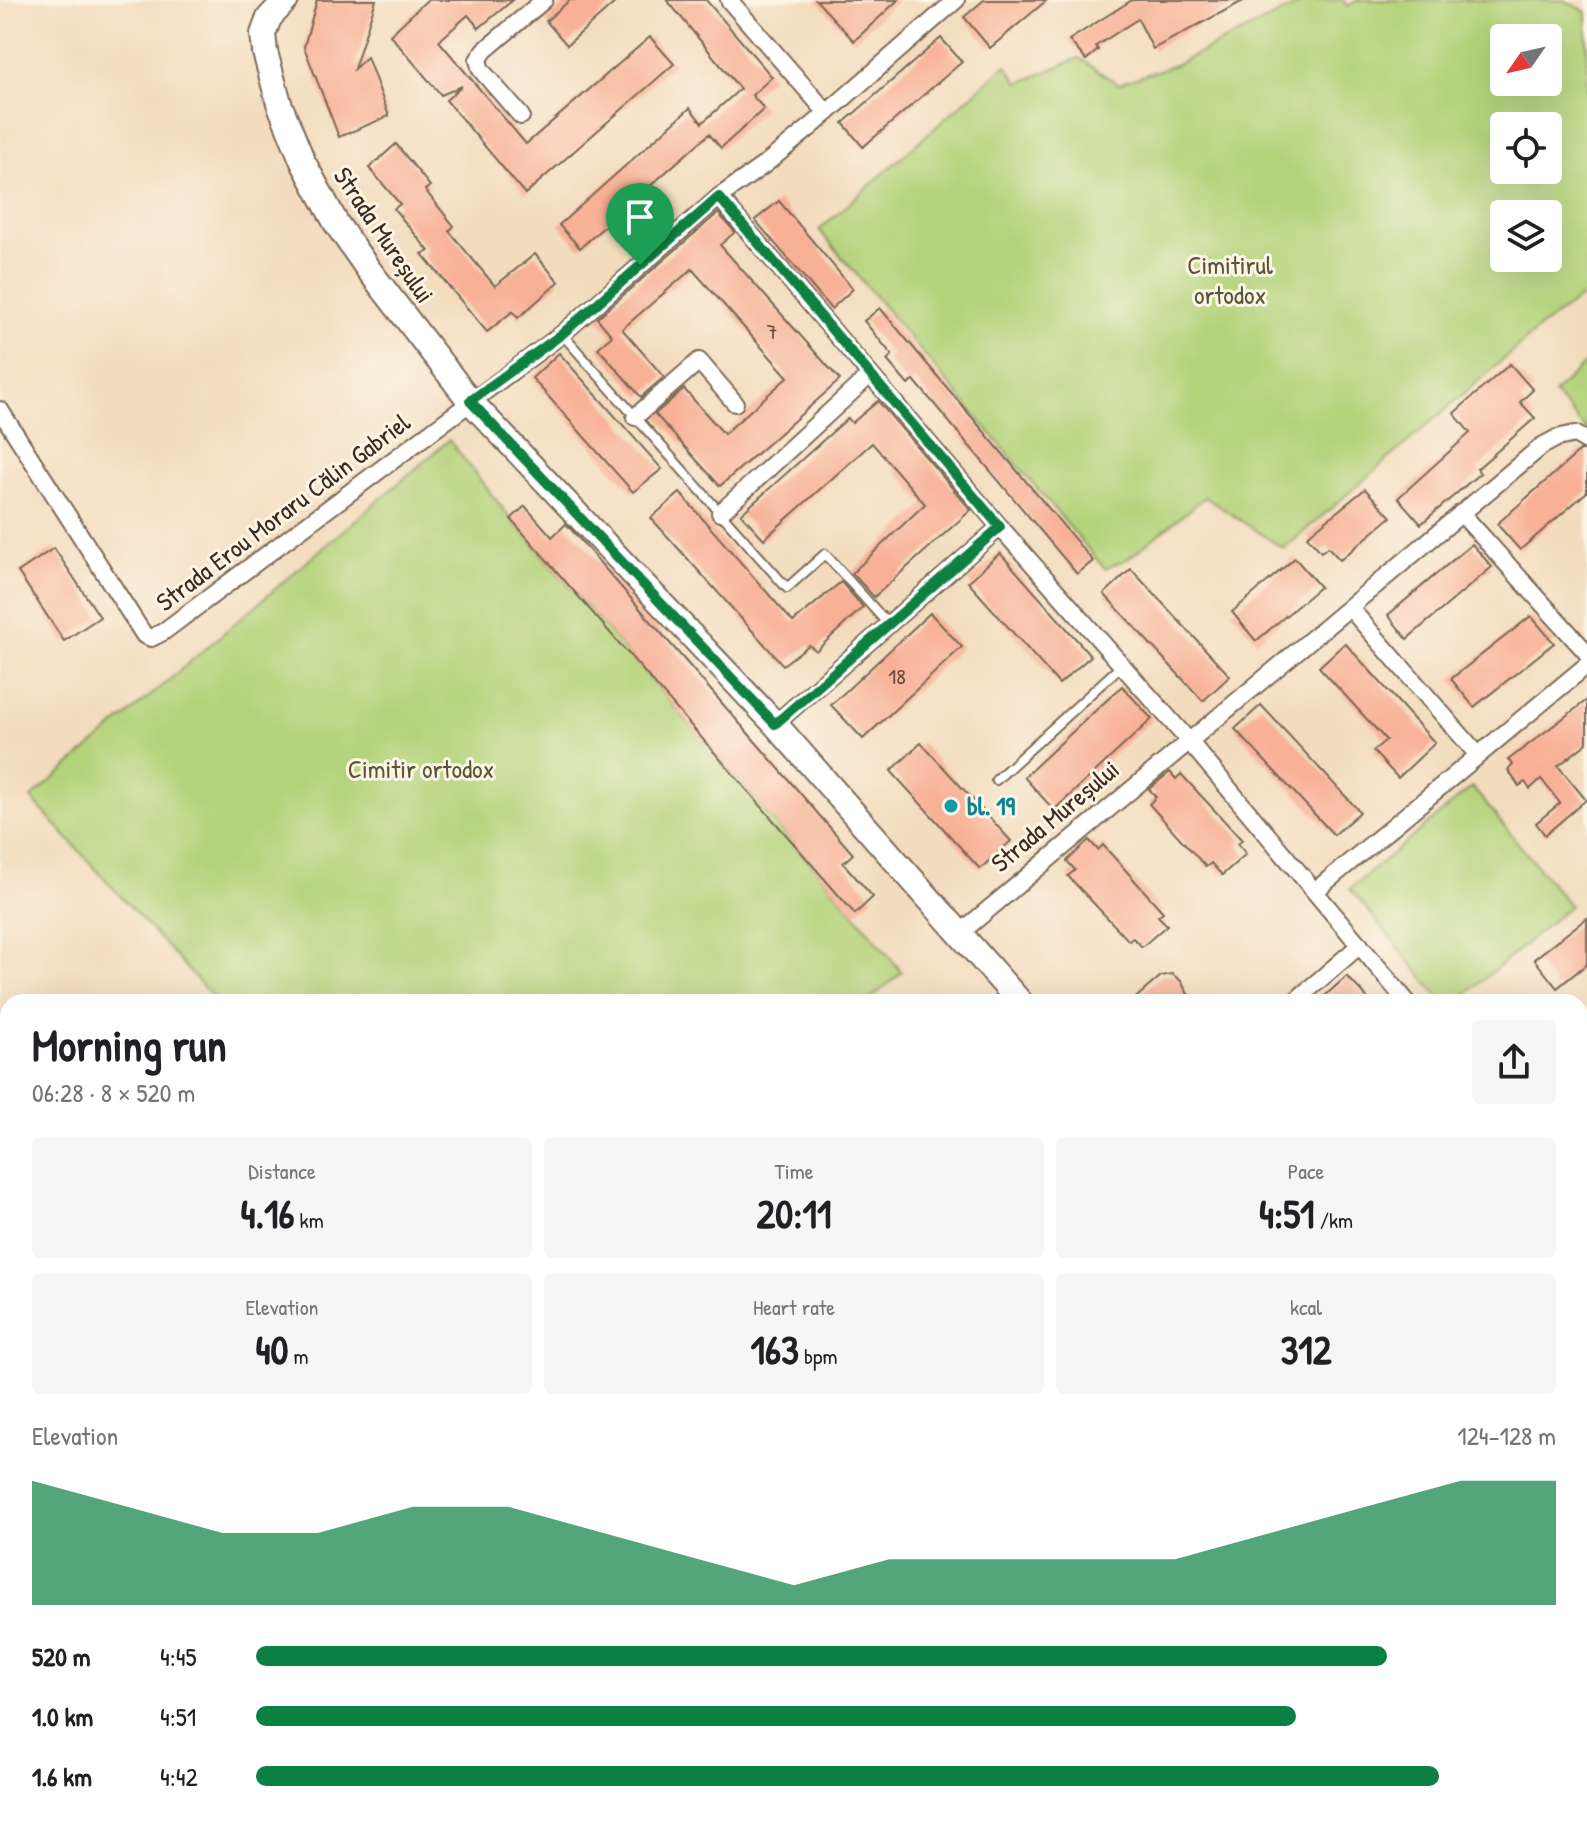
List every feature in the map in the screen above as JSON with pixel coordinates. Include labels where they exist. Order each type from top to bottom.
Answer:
[{"type":"street","name":"Strada Mureșului","points":[[286,0],[269,18],[263,34],[279,103],[303,162],[336,223],[360,257],[470,401],[775,724],[1013,994]]},
{"type":"street","points":[[521,116],[481,70],[478,60],[485,50],[544,0]]},
{"type":"street","points":[[729,0],[827,113]]},
{"type":"street","points":[[470,401],[562,334],[719,197],[827,113],[956,0]]},
{"type":"street","points":[[719,197],[1000,527],[1188,740],[1400,994]]},
{"type":"street","points":[[635,417],[699,361],[735,403]]},
{"type":"street","points":[[720,513],[870,375]]},
{"type":"street","name":"Strada Erou Moraru Călin Gabriel","points":[[0,410],[144,635],[151,638],[246,572],[470,401]]},
{"type":"street","name":"Strada Mureșului","points":[[959,934],[1542,446],[1575,434],[1587,441]]},
{"type":"street","points":[[1461,513],[1587,653]]},
{"type":"street","points":[[775,724],[1000,527]]},
{"type":"street","points":[[1350,608],[1478,755]]},
{"type":"street","points":[[1315,891],[1587,665]]},
{"type":"street","points":[[1303,994],[1360,945]]},
{"type":"lane","points":[[562,334],[787,588],[825,554],[889,625]]},
{"type":"lane","points":[[996,780],[1122,665]]},
{"type":"green space","name":"Cimitirul ortodox","points":[[1308,0],[1343,0],[1347,6],[1358,0],[1564,0],[1587,12],[1587,293],[1542,326],[1284,549],[1205,497],[1129,558],[1105,569],[819,230],[1006,65],[1019,83],[1079,58],[1118,84],[1177,64]]},
{"type":"green space","points":[[1587,361],[1587,431],[1554,393]]},
{"type":"green space","name":"Cimitir ortodox","points":[[449,440],[511,519],[902,972],[876,994],[210,994],[31,798]]},
{"type":"green space","points":[[1472,787],[1570,906],[1466,994],[1436,994],[1350,889]]},
{"type":"building","points":[[317,0],[376,0],[354,69],[367,57],[389,116],[339,137],[304,47]]},
{"type":"building","points":[[427,0],[513,0],[479,28],[468,15],[439,41],[526,144],[650,37],[674,64],[525,194],[446,100],[462,86],[441,95],[390,35]]},
{"type":"building","points":[[570,0],[618,0],[567,45],[546,21]]},
{"type":"building","points":[[667,0],[706,0],[772,77],[752,95],[764,109],[721,148],[709,134],[580,248],[559,225],[690,108],[702,123],[740,89]]},
{"type":"building","points":[[816,0],[898,0],[854,41]]},
{"type":"building","points":[[984,0],[1047,0],[990,48],[964,17]]},
{"type":"building","points":[[1132,0],[1245,0],[1153,49],[1138,19],[1096,46],[1098,50],[1086,60],[1069,40]]},
{"type":"building","points":[[941,38],[962,62],[863,147],[843,123]]},
{"type":"building","points":[[396,144],[430,186],[425,190],[454,226],[449,231],[495,286],[535,254],[559,282],[518,318],[513,311],[487,332],[422,254],[429,251],[394,209],[400,204],[369,168]]},
{"type":"building","points":[[779,201],[853,289],[831,309],[755,220]]},
{"type":"building","points":[[718,213],[735,232],[720,245],[840,380],[720,486],[655,414],[684,389],[724,434],[788,377],[692,269],[622,329],[664,377],[641,397],[598,348],[612,336],[597,318]]},
{"type":"building","points":[[880,308],[1093,561],[1077,574],[914,380],[908,385],[887,360],[892,355],[864,321]]},
{"type":"building","points":[[559,353],[662,469],[633,492],[532,378]]},
{"type":"building","points":[[1510,364],[1533,390],[1520,402],[1535,418],[1477,469],[1480,473],[1421,524],[1398,498],[1470,433],[1454,413]]},
{"type":"building","points":[[878,401],[971,510],[874,597],[852,573],[925,504],[872,443],[764,539],[741,514],[848,418],[852,423]]},
{"type":"building","points":[[1581,450],[1587,452],[1587,492],[1520,550],[1497,524]]},
{"type":"building","points":[[1365,489],[1391,517],[1340,560],[1328,547],[1321,552],[1307,536]]},
{"type":"building","points":[[680,493],[793,622],[841,582],[863,607],[816,651],[809,645],[783,665],[651,518]]},
{"type":"building","points":[[525,506],[552,537],[566,524],[569,527],[853,854],[843,863],[873,897],[855,914],[511,519]]},
{"type":"building","points":[[1472,544],[1492,567],[1407,639],[1388,615]]},
{"type":"building","points":[[54,548],[100,617],[64,641],[18,572]]},
{"type":"building","points":[[1000,553],[1091,656],[1059,684],[968,582]]},
{"type":"building","points":[[1295,558],[1320,587],[1256,641],[1232,612]]},
{"type":"building","points":[[1131,569],[1230,676],[1203,701],[1104,594]]},
{"type":"building","points":[[930,613],[962,647],[863,739],[831,705]]},
{"type":"building","points":[[1531,616],[1554,643],[1474,707],[1451,679]]},
{"type":"building","points":[[1345,643],[1435,743],[1398,778],[1373,751],[1386,740],[1319,667]]},
{"type":"building","points":[[1122,686],[1152,719],[1054,810],[1024,777]]},
{"type":"building","points":[[1587,700],[1587,743],[1558,766],[1586,800],[1545,835],[1536,823],[1560,803],[1541,779],[1530,789],[1525,782],[1519,786],[1508,770],[1513,765],[1508,760]]},
{"type":"building","points":[[1261,705],[1360,812],[1334,835],[1235,729]]},
{"type":"building","name":"bl. 19","points":[[921,743],[1011,841],[980,869],[891,771]]},
{"type":"building","points":[[1170,772],[1176,779],[1181,774],[1242,840],[1238,844],[1246,854],[1222,875],[1211,863],[1206,867],[1149,804],[1156,797],[1149,789]]},
{"type":"building","points":[[1089,840],[1098,850],[1103,845],[1163,912],[1158,916],[1167,925],[1142,947],[1133,938],[1129,941],[1068,876],[1075,870],[1067,861]]},
{"type":"building","points":[[1587,918],[1587,964],[1557,988],[1534,959]]},
{"type":"building","points":[[1172,974],[1181,981],[1188,994],[1140,994],[1161,976]]},
{"type":"building","points":[[1347,976],[1364,994],[1327,994]]},
{"type":"place","name":"bl. 19","points":[[951,806]]},
{"type":"route","points":[[719,197],[1000,527],[775,724],[470,401],[562,334],[640,265],[719,197]]}]
